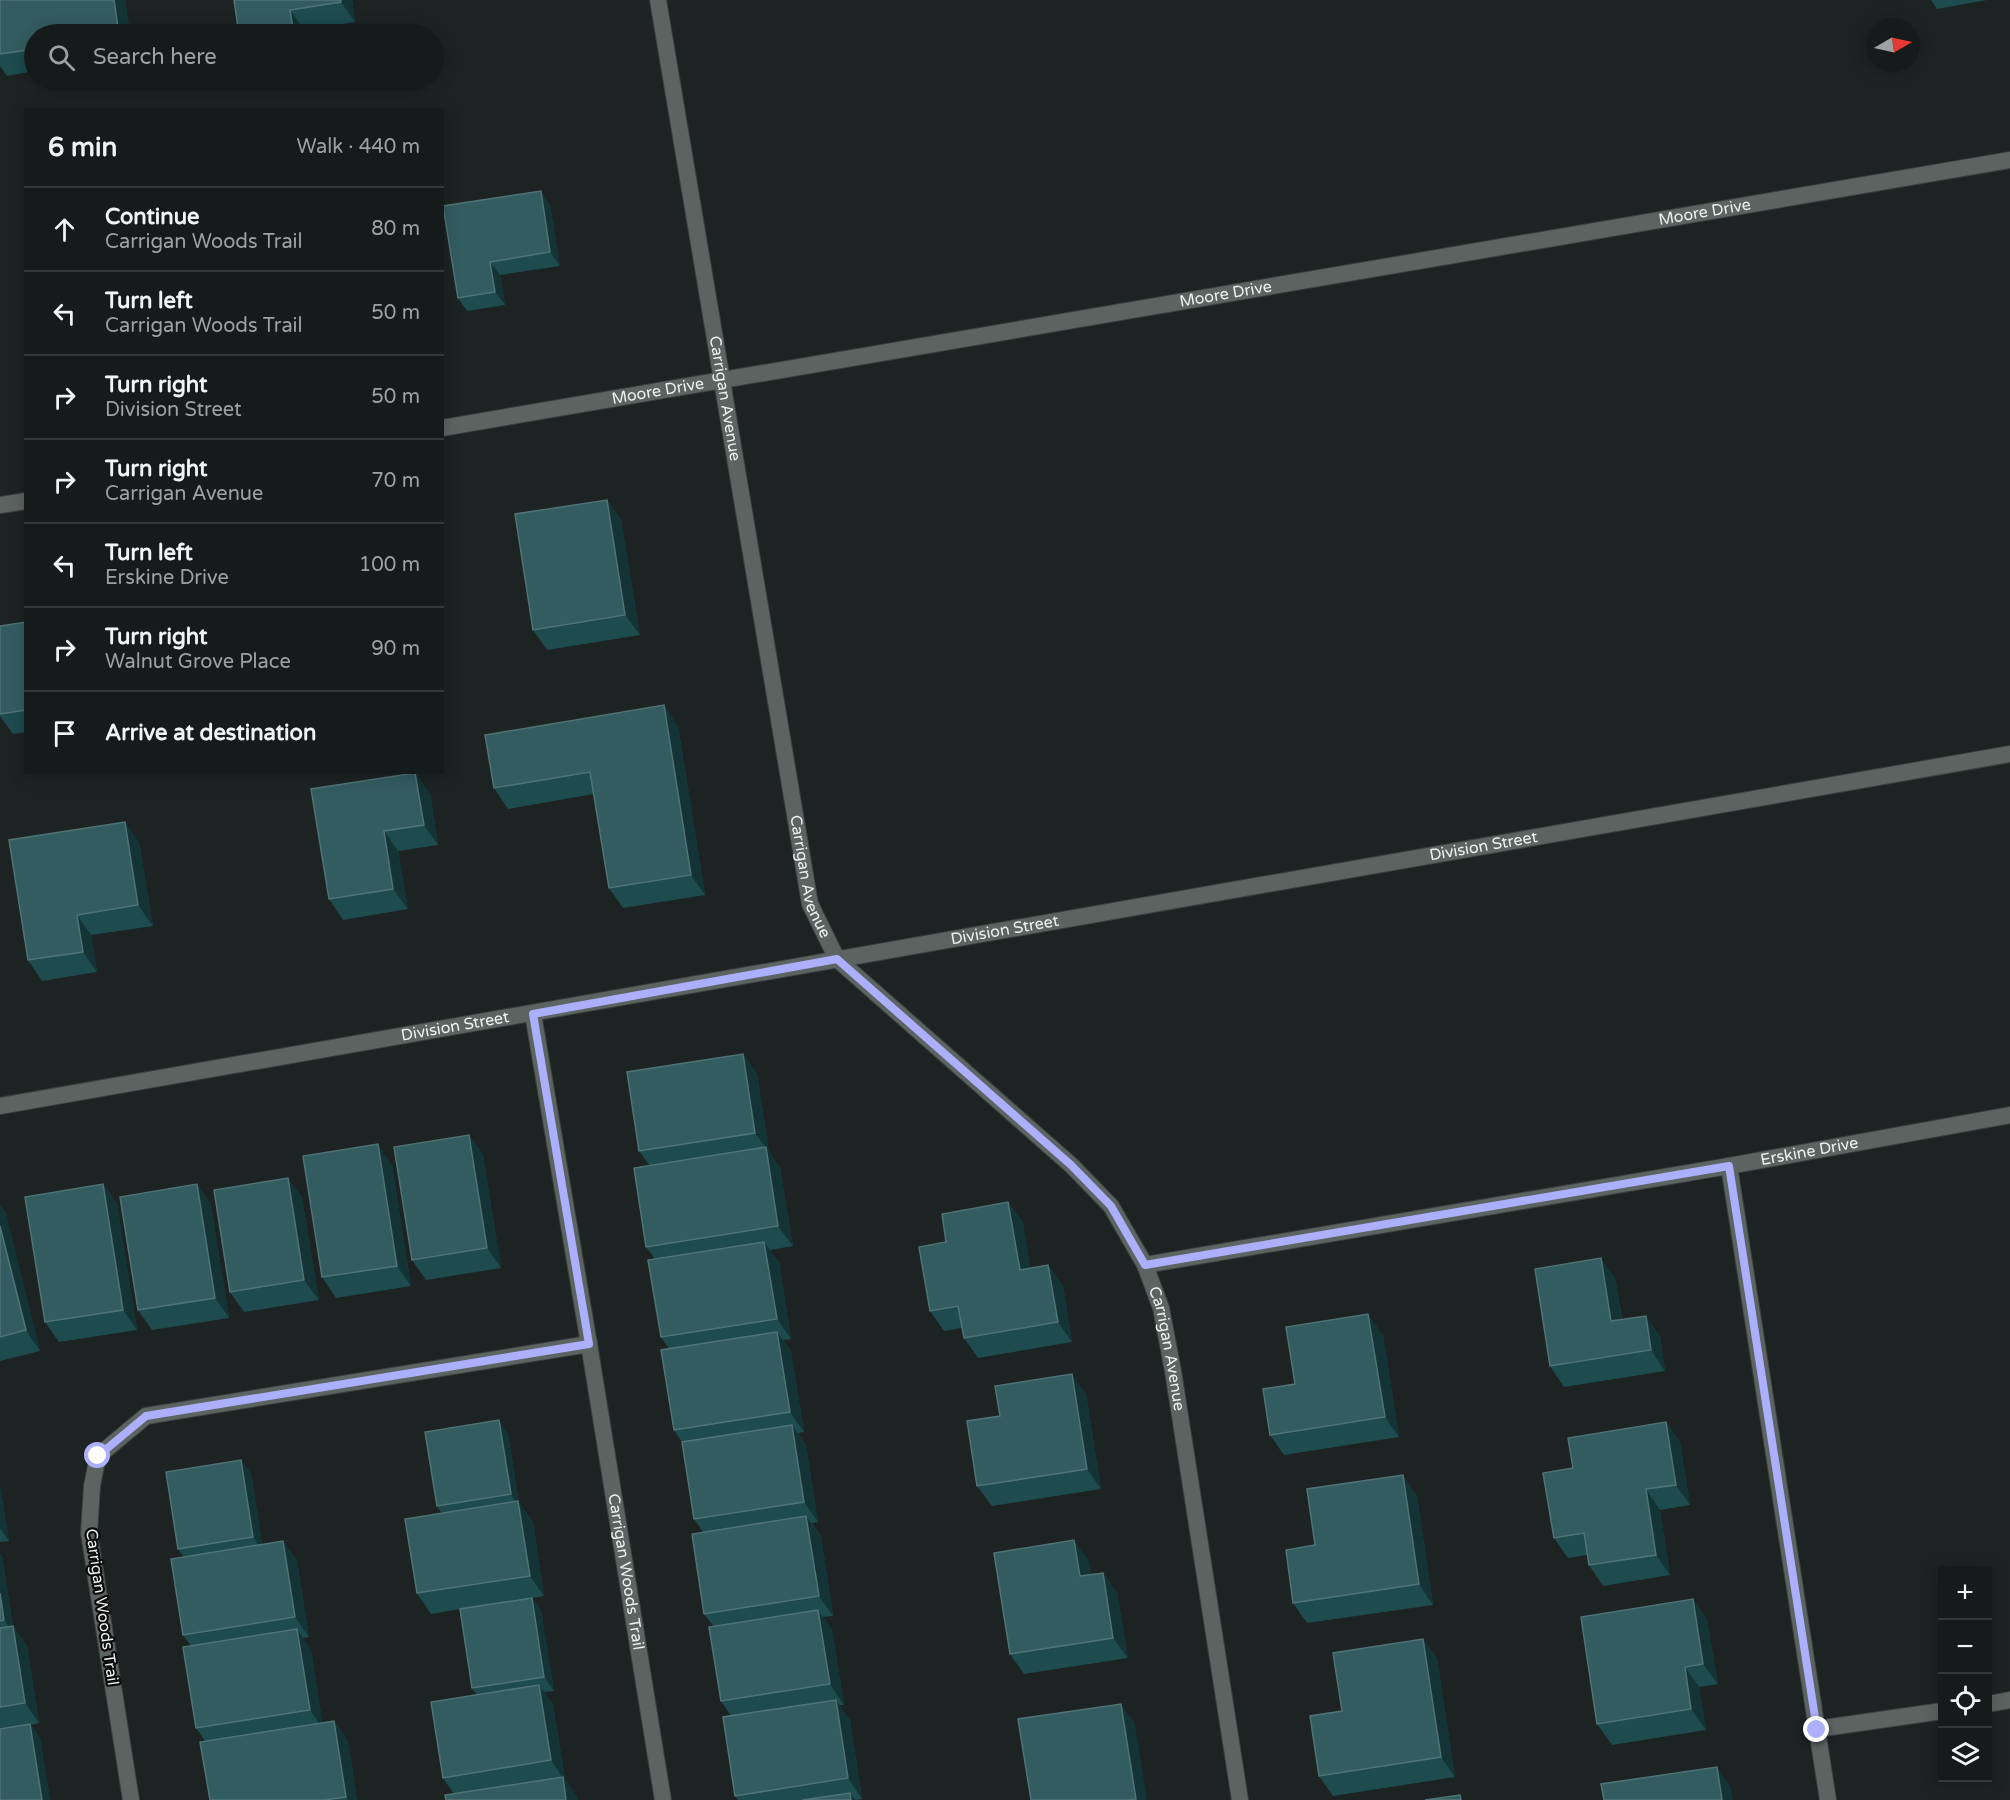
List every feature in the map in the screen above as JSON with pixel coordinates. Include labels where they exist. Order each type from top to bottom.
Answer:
[{"type":"street","name":"Carrigan Avenue","points":[[658,0],[810,904],[837,959],[1071,1165],[1111,1206],[1145,1265],[1161,1308],[1173,1371],[1240,1800]]},
{"type":"street","name":"Moore Drive","points":[[444,428],[2010,160]]},
{"type":"street","points":[[0,505],[24,501]]},
{"type":"street","name":"Division Street","points":[[0,1106],[2010,754]]},
{"type":"street","name":"Carrigan Woods Trail","points":[[533,1014],[663,1800]]},
{"type":"street","name":"Erskine Drive","points":[[1145,1265],[1729,1166],[2010,1115]]},
{"type":"street","points":[[1729,1166],[1828,1800]]},
{"type":"street","name":"Carrigan Woods Trail","points":[[131,1800],[89,1533],[92,1486],[98,1456],[146,1416],[589,1344]]},
{"type":"street","points":[[1992,1703],[2010,1700]]},
{"type":"street","points":[[1817,1730],[1938,1712]]},
{"type":"building","points":[[0,0],[114,0],[118,24],[24,24],[24,50],[0,54]]},
{"type":"building","points":[[234,0],[341,0],[341,2],[290,10],[292,24],[238,24]]},
{"type":"building","points":[[541,191],[550,252],[490,262],[495,292],[458,298],[444,206]]},
{"type":"building","points":[[607,500],[625,615],[533,630],[515,514]]},
{"type":"building","points":[[24,622],[24,710],[0,714],[0,626]]},
{"type":"building","points":[[664,705],[691,875],[609,888],[590,772],[494,788],[485,735]]},
{"type":"building","points":[[415,774],[424,825],[384,831],[393,889],[329,899],[311,789]]},
{"type":"building","points":[[125,822],[138,905],[77,915],[83,952],[28,960],[9,840]]},
{"type":"building","points":[[743,1054],[755,1133],[639,1151],[627,1072]]},
{"type":"building","points":[[469,1135],[487,1248],[412,1260],[394,1147]]},
{"type":"building","points":[[378,1144],[397,1266],[322,1277],[303,1156]]},
{"type":"building","points":[[766,1147],[778,1226],[646,1247],[634,1168]]},
{"type":"building","points":[[288,1178],[304,1280],[230,1292],[214,1190]]},
{"type":"building","points":[[103,1184],[123,1310],[45,1322],[25,1197]]},
{"type":"building","points":[[197,1184],[215,1298],[138,1310],[120,1197]]},
{"type":"building","points":[[1008,1202],[1020,1270],[1048,1265],[1058,1322],[964,1338],[958,1306],[930,1311],[919,1247],[946,1242],[942,1214]]},
{"type":"building","points":[[0,1226],[26,1330],[0,1337]]},
{"type":"building","points":[[764,1242],[777,1319],[661,1337],[648,1260]]},
{"type":"building","points":[[1601,1258],[1611,1321],[1646,1316],[1651,1350],[1550,1366],[1535,1269]]},
{"type":"building","points":[[1368,1314],[1385,1417],[1270,1435],[1263,1389],[1295,1384],[1286,1327]]},
{"type":"building","points":[[777,1332],[790,1412],[674,1430],[661,1350]]},
{"type":"building","points":[[1072,1374],[1087,1469],[977,1486],[967,1421],[1000,1416],[995,1386]]},
{"type":"building","points":[[499,1420],[511,1494],[437,1506],[425,1432]]},
{"type":"building","points":[[1666,1422],[1676,1485],[1646,1489],[1656,1555],[1589,1565],[1584,1533],[1554,1538],[1543,1473],[1573,1468],[1568,1438]]},
{"type":"building","points":[[792,1425],[804,1502],[694,1519],[682,1442]]},
{"type":"building","points":[[241,1460],[253,1537],[178,1549],[166,1472]]},
{"type":"building","points":[[1403,1475],[1419,1584],[1293,1603],[1286,1550],[1315,1545],[1307,1489]]},
{"type":"building","points":[[518,1501],[530,1576],[417,1593],[405,1519]]},
{"type":"building","points":[[806,1516],[819,1596],[704,1614],[692,1534]]},
{"type":"building","points":[[1074,1540],[1080,1576],[1103,1573],[1113,1638],[1010,1654],[994,1553]]},
{"type":"building","points":[[283,1541],[295,1617],[183,1635],[171,1559]]},
{"type":"building","points":[[0,1593],[4,1620],[0,1621]]},
{"type":"building","points":[[532,1598],[544,1677],[472,1688],[460,1609]]},
{"type":"building","points":[[1693,1599],[1703,1664],[1685,1667],[1691,1709],[1597,1724],[1581,1617]]},
{"type":"building","points":[[818,1610],[830,1684],[721,1701],[709,1627]]},
{"type":"building","points":[[13,1626],[25,1703],[0,1707],[0,1628]]},
{"type":"building","points":[[297,1629],[310,1710],[196,1728],[183,1647]]},
{"type":"building","points":[[1423,1639],[1441,1757],[1319,1776],[1310,1716],[1342,1711],[1333,1653]]},
{"type":"building","points":[[539,1685],[551,1760],[443,1778],[431,1702]]},
{"type":"building","points":[[836,1700],[848,1778],[735,1796],[723,1717]]},
{"type":"building","points":[[1121,1704],[1136,1799],[1031,1800],[1018,1719]]},
{"type":"building","points":[[334,1721],[346,1797],[324,1800],[210,1800],[200,1742]]},
{"type":"building","points":[[30,1724],[42,1800],[0,1800],[0,1729]]},
{"type":"building","points":[[1717,1767],[1722,1800],[1604,1800],[1601,1784]]},
{"type":"building","points":[[563,1777],[566,1800],[446,1800],[445,1795]]},
{"type":"building","points":[[850,1793],[851,1800],[803,1800]]},
{"type":"building","points":[[1460,1795],[1461,1800],[1425,1800]]},
{"type":"route","points":[[98,1456],[146,1416],[589,1344],[533,1014],[837,959],[1071,1165],[1111,1206],[1145,1265],[1729,1166],[1817,1730]]}]
